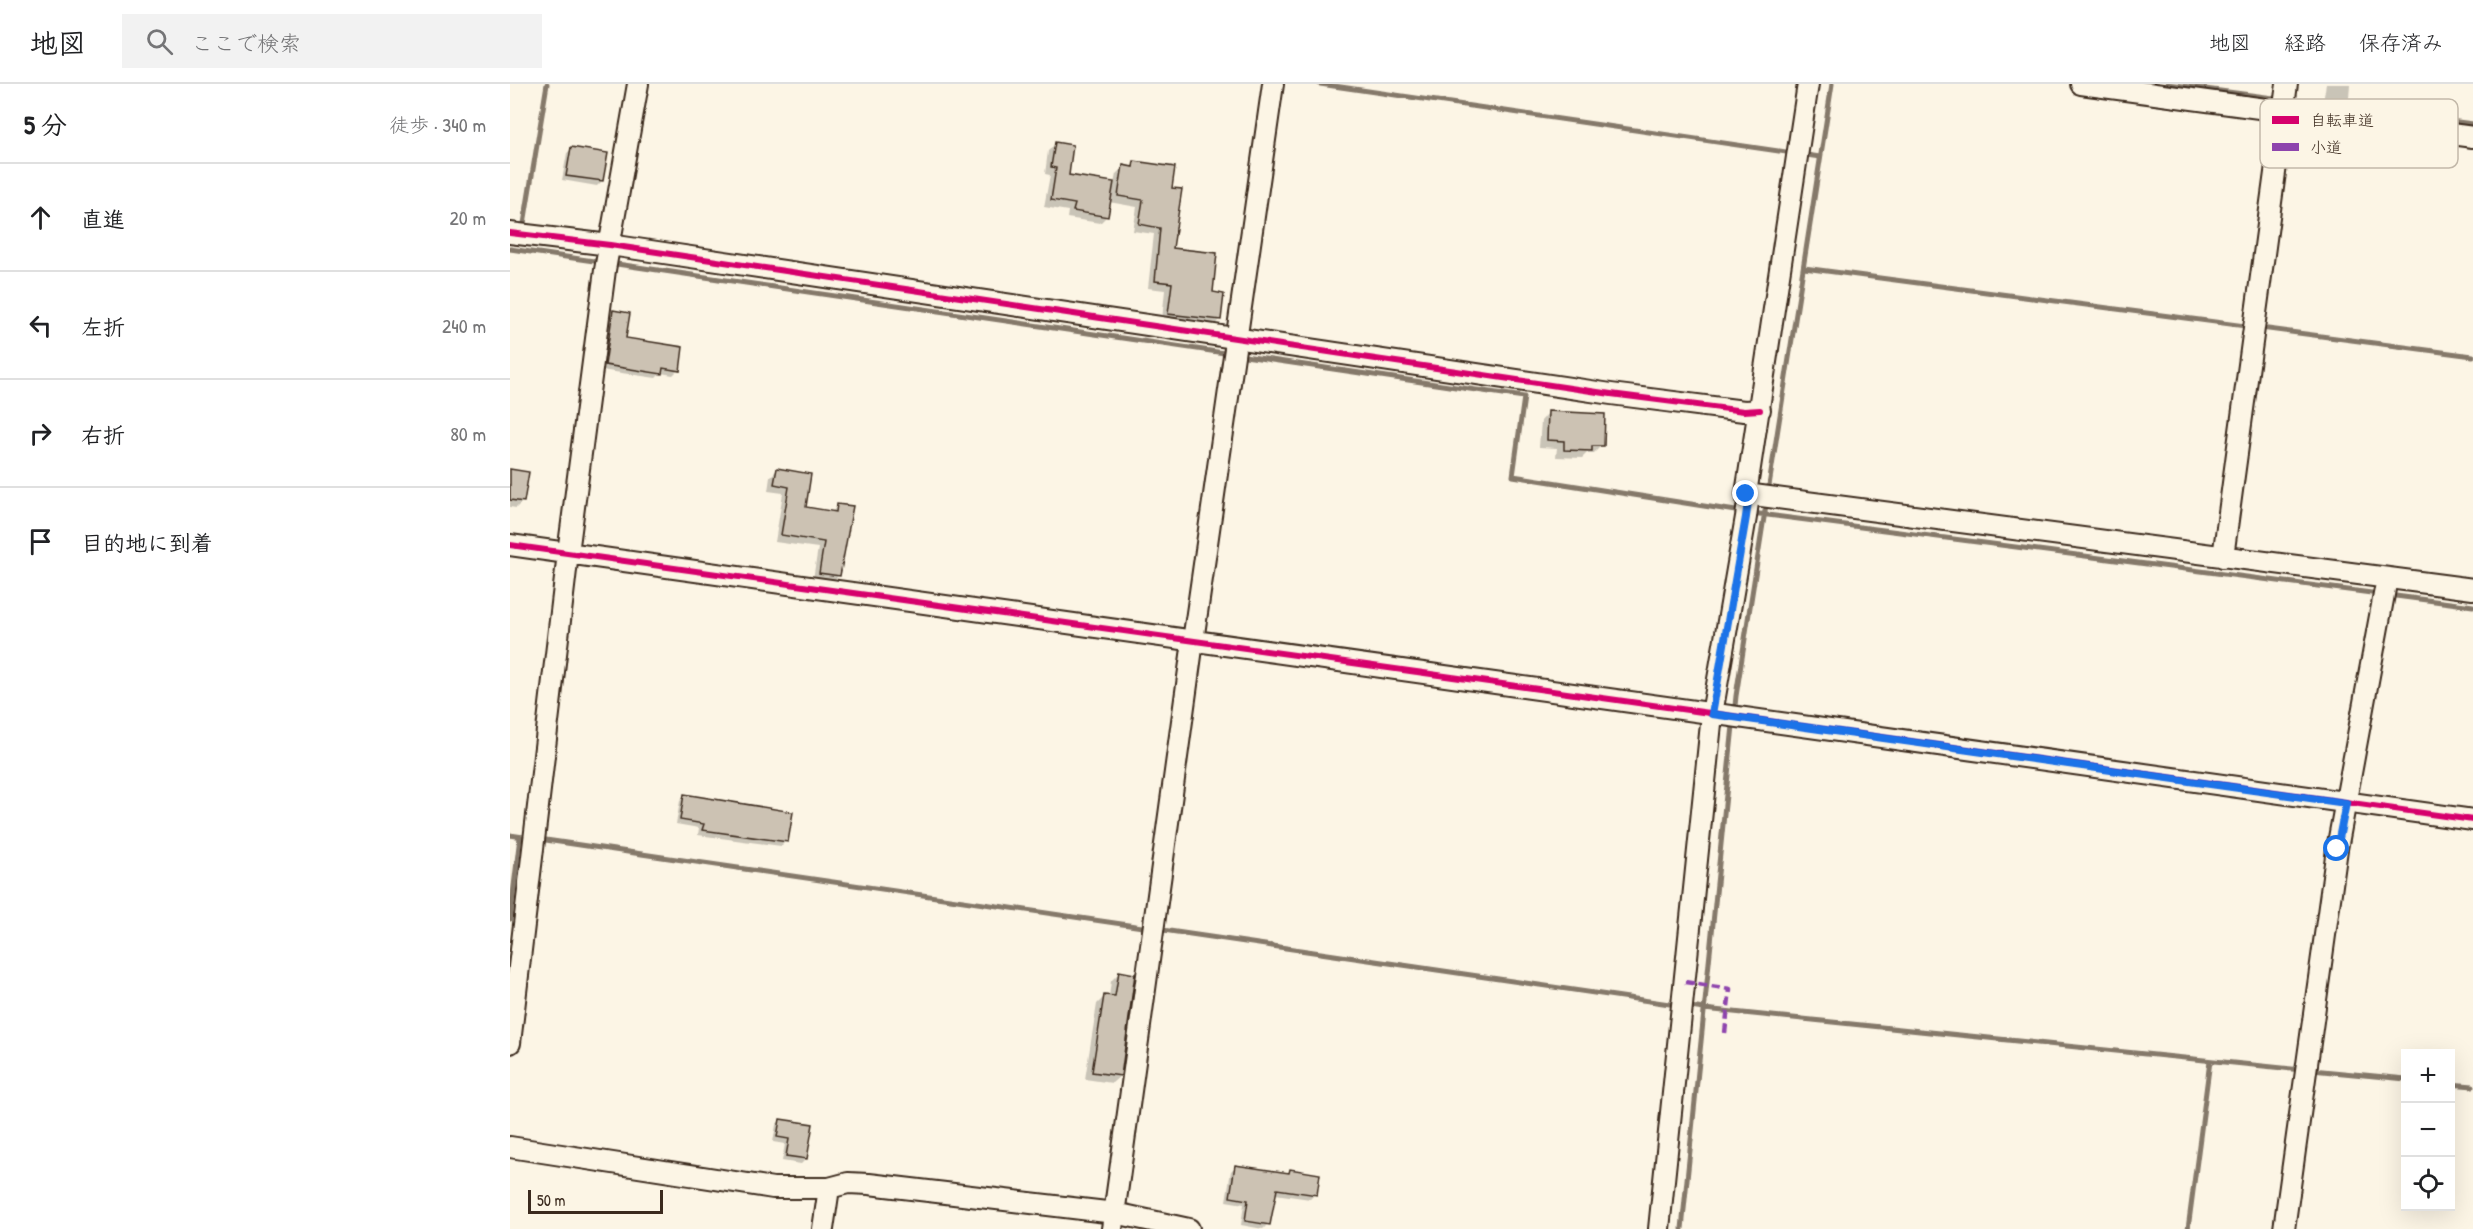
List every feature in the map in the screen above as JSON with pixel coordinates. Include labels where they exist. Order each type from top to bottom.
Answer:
[{"type":"street","points":[[510,1043],[568,553],[607,256],[638,84]]},
{"type":"street","points":[[1114,1221],[1193,641],[1273,84]]},
{"type":"street","points":[[1659,1229],[1683,1007],[1755,502],[1760,410],[1808,84]]},
{"type":"street","points":[[2081,84],[2285,98]]},
{"type":"street","points":[[2458,133],[2473,136]]},
{"type":"street","points":[[2223,557],[2276,168]]},
{"type":"street","points":[[518,234],[607,256],[1235,348],[1744,411],[1760,410]]},
{"type":"street","points":[[1755,502],[2223,557],[2385,589],[2473,589]]},
{"type":"street","points":[[510,545],[2473,820]]},
{"type":"street","points":[[2284,1229],[2337,849],[2385,589]]},
{"type":"street","points":[[510,1147],[773,1188],[830,1188],[848,1183],[869,1184],[1114,1221],[1189,1229]]},
{"type":"street","points":[[823,1229],[830,1188]]},
{"type":"building","points":[[1055,142],[1073,145],[1069,175],[1114,182],[1108,217],[1073,211],[1075,204],[1051,200],[1056,168],[1051,167]]},
{"type":"building","points":[[571,147],[608,153],[603,181],[566,176]]},
{"type":"building","points":[[1134,161],[1175,167],[1172,188],[1182,189],[1173,248],[1217,253],[1213,292],[1224,294],[1221,320],[1168,314],[1172,283],[1155,281],[1160,228],[1139,224],[1143,200],[1118,196],[1123,165],[1133,167]]},
{"type":"building","points":[[613,310],[630,313],[626,338],[683,347],[680,371],[663,368],[662,374],[605,365]]},
{"type":"building","points":[[1548,411],[1605,414],[1604,446],[1592,446],[1592,451],[1564,450],[1564,441],[1547,440]]},
{"type":"building","points":[[777,468],[811,474],[806,507],[836,512],[837,504],[853,506],[840,576],[819,573],[824,542],[781,535],[789,487],[774,484]]},
{"type":"building","points":[[510,469],[529,472],[524,502],[510,500]]},
{"type":"building","points":[[684,794],[793,812],[788,842],[702,830],[704,824],[680,820]]},
{"type":"building","points":[[1119,971],[1135,974],[1121,1076],[1092,1072],[1104,995],[1115,996]]},
{"type":"building","points":[[780,1119],[813,1124],[807,1159],[786,1156],[789,1139],[777,1137]]},
{"type":"building","points":[[1235,1165],[1289,1173],[1290,1169],[1320,1174],[1317,1195],[1277,1189],[1270,1225],[1245,1221],[1248,1200],[1230,1197]]},
{"type":"waterway","points":[[523,230],[547,84]]},
{"type":"waterway","points":[[1320,84],[1820,157]]},
{"type":"waterway","points":[[1682,1229],[1736,696],[1832,84]]},
{"type":"waterway","points":[[2167,84],[2281,99]]},
{"type":"waterway","points":[[2458,122],[2473,124]]},
{"type":"waterway","points":[[510,249],[601,262]]},
{"type":"waterway","points":[[610,263],[1524,397],[1513,476],[1742,512]]},
{"type":"waterway","points":[[1804,268],[2473,356]]},
{"type":"waterway","points":[[1752,513],[2379,594]]},
{"type":"waterway","points":[[2388,595],[2473,606]]},
{"type":"waterway","points":[[510,835],[530,838]]},
{"type":"waterway","points":[[510,919],[520,837]]},
{"type":"waterway","points":[[539,839],[1704,1009],[2302,1070]]},
{"type":"waterway","points":[[2188,1229],[2210,1061]]},
{"type":"waterway","points":[[2312,1070],[2401,1079]]},
{"type":"waterway","points":[[2455,1084],[2473,1086]]},
{"type":"marked path","points":[[1685,982],[1730,989],[1725,1033]]},
{"type":"cycle path","points":[[510,233],[610,245],[1611,394],[1744,411],[1760,410]]},
{"type":"cycle path","points":[[510,545],[2473,820]]},
{"type":"route","points":[[1746,494],[1748,502],[1746,517],[1712,714],[2346,803],[2337,849]]}]
